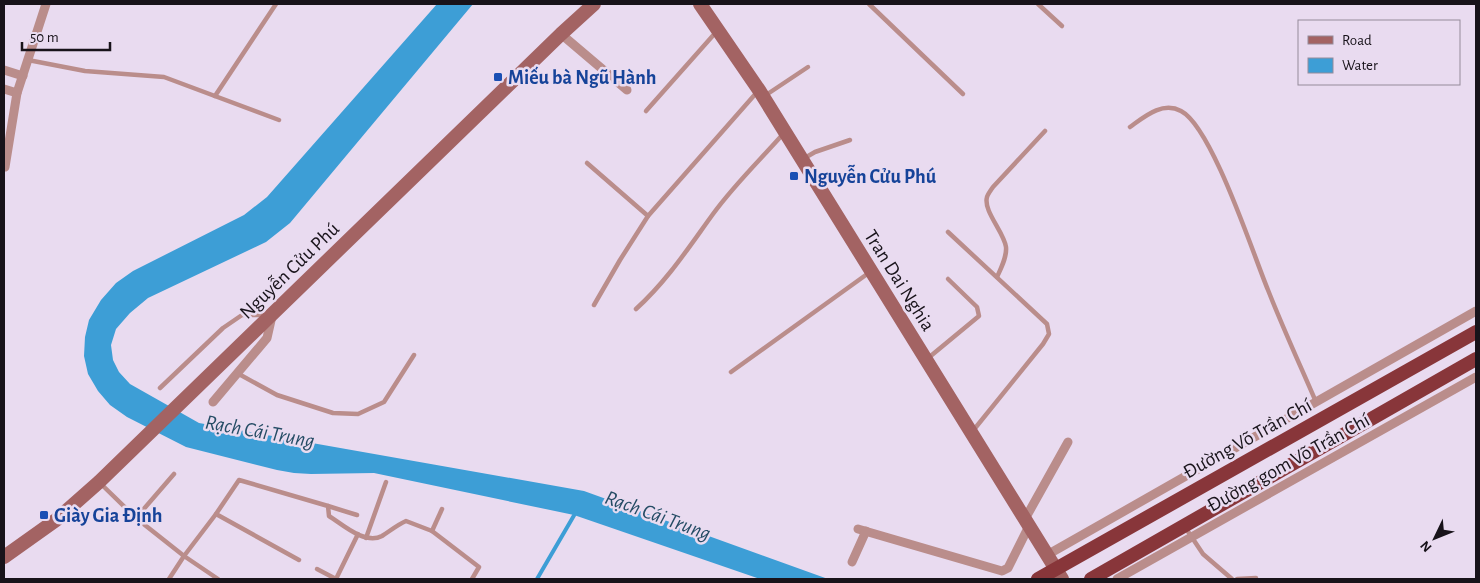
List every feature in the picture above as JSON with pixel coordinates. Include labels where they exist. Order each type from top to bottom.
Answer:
[{"type":"highway","name":"Đường Võ Trần Chí","points":[[1038,579],[1059,574],[1476,332]]},
{"type":"highway","points":[[1091,579],[1188,532],[1476,359]]},
{"type":"main road","name":"Nguyễn Cửu Phú","points":[[4,557],[56,520],[99,482],[254,330],[272,316],[594,4]]},
{"type":"main road","name":"Tran Dai Nghia","points":[[700,4],[802,159],[1059,574]]},
{"type":"street","points":[[5,167],[18,93],[46,4]]},
{"type":"street","points":[[561,34],[627,90]]},
{"type":"street","points":[[4,70],[23,76]]},
{"type":"street","points":[[4,89],[18,93]]},
{"type":"street","name":"Đường gom Võ Trần Chí","points":[[1047,555],[1476,311]]},
{"type":"street","points":[[213,402],[267,338],[272,316]]},
{"type":"street","name":"Đường gom Võ Trần Chí","points":[[1117,579],[1188,532],[1476,377]]},
{"type":"street","points":[[852,562],[862,530],[1002,572],[1008,568],[1027,523],[1068,442]]},
{"type":"lane","points":[[215,96],[276,4]]},
{"type":"lane","points":[[869,4],[963,94]]},
{"type":"lane","points":[[1038,4],[1062,26]]},
{"type":"lane","points":[[646,111],[717,30]]},
{"type":"lane","points":[[28,60],[85,71],[164,77],[279,120]]},
{"type":"lane","points":[[594,305],[648,216],[761,94],[808,67]]},
{"type":"lane","points":[[1130,127],[1154,111],[1171,108],[1180,110],[1189,116],[1196,125],[1206,141],[1236,207],[1269,292],[1316,402]]},
{"type":"lane","points":[[997,277],[1004,260],[1006,248],[1003,236],[986,204],[987,196],[993,187],[1045,131]]},
{"type":"lane","points":[[636,309],[660,285],[714,213],[784,132]]},
{"type":"lane","points":[[802,159],[815,152],[850,140]]},
{"type":"lane","points":[[586,163],[648,216]]},
{"type":"lane","points":[[948,232],[1047,324],[1049,334],[1044,344],[971,433]]},
{"type":"lane","points":[[731,372],[871,271]]},
{"type":"lane","points":[[926,360],[979,316],[977,307],[948,279]]},
{"type":"lane","points":[[160,388],[223,328],[242,315],[272,316]]},
{"type":"lane","points":[[237,373],[277,395],[333,413],[358,414],[384,402],[414,356]]},
{"type":"lane","points":[[136,518],[174,474]]},
{"type":"lane","points":[[169,579],[238,480],[357,515]]},
{"type":"lane","points":[[99,482],[136,518],[184,556],[218,579]]},
{"type":"lane","points":[[366,538],[386,482]]},
{"type":"lane","points":[[328,506],[329,516],[366,538],[378,538],[406,521],[432,532],[480,567],[472,579]]},
{"type":"lane","points":[[432,532],[442,510]]},
{"type":"lane","points":[[216,514],[299,560]]},
{"type":"lane","points":[[1188,532],[1203,554],[1232,579]]},
{"type":"lane","points":[[316,569],[336,579],[358,534]]},
{"type":"lane","points":[[1237,579],[1256,578]]},
{"type":"water","points":[[437,4],[473,4],[290,223],[266,242],[148,298],[130,313],[116,329],[111,345],[113,360],[119,372],[130,384],[199,423],[584,491],[828,579],[760,579],[574,515],[374,473],[294,473],[186,447],[127,417],[110,405],[98,391],[88,374],[84,356],[85,337],[89,320],[101,300],[116,283],[133,271],[244,215],[267,197]]},
{"type":"waterway","points":[[537,579],[576,512]]},
{"type":"place","name":"Miếu bà Ngũ Hành","points":[[498,77]]},
{"type":"place","name":"Nguyễn Cửu Phú","points":[[794,176]]},
{"type":"place","name":"Giày Gia Định","points":[[44,515]]},
{"type":"water label","name":"Rạch Cái Trung","points":[[260,431]]},
{"type":"water label","name":"Rạch Cái Trung","points":[[658,515]]}]
